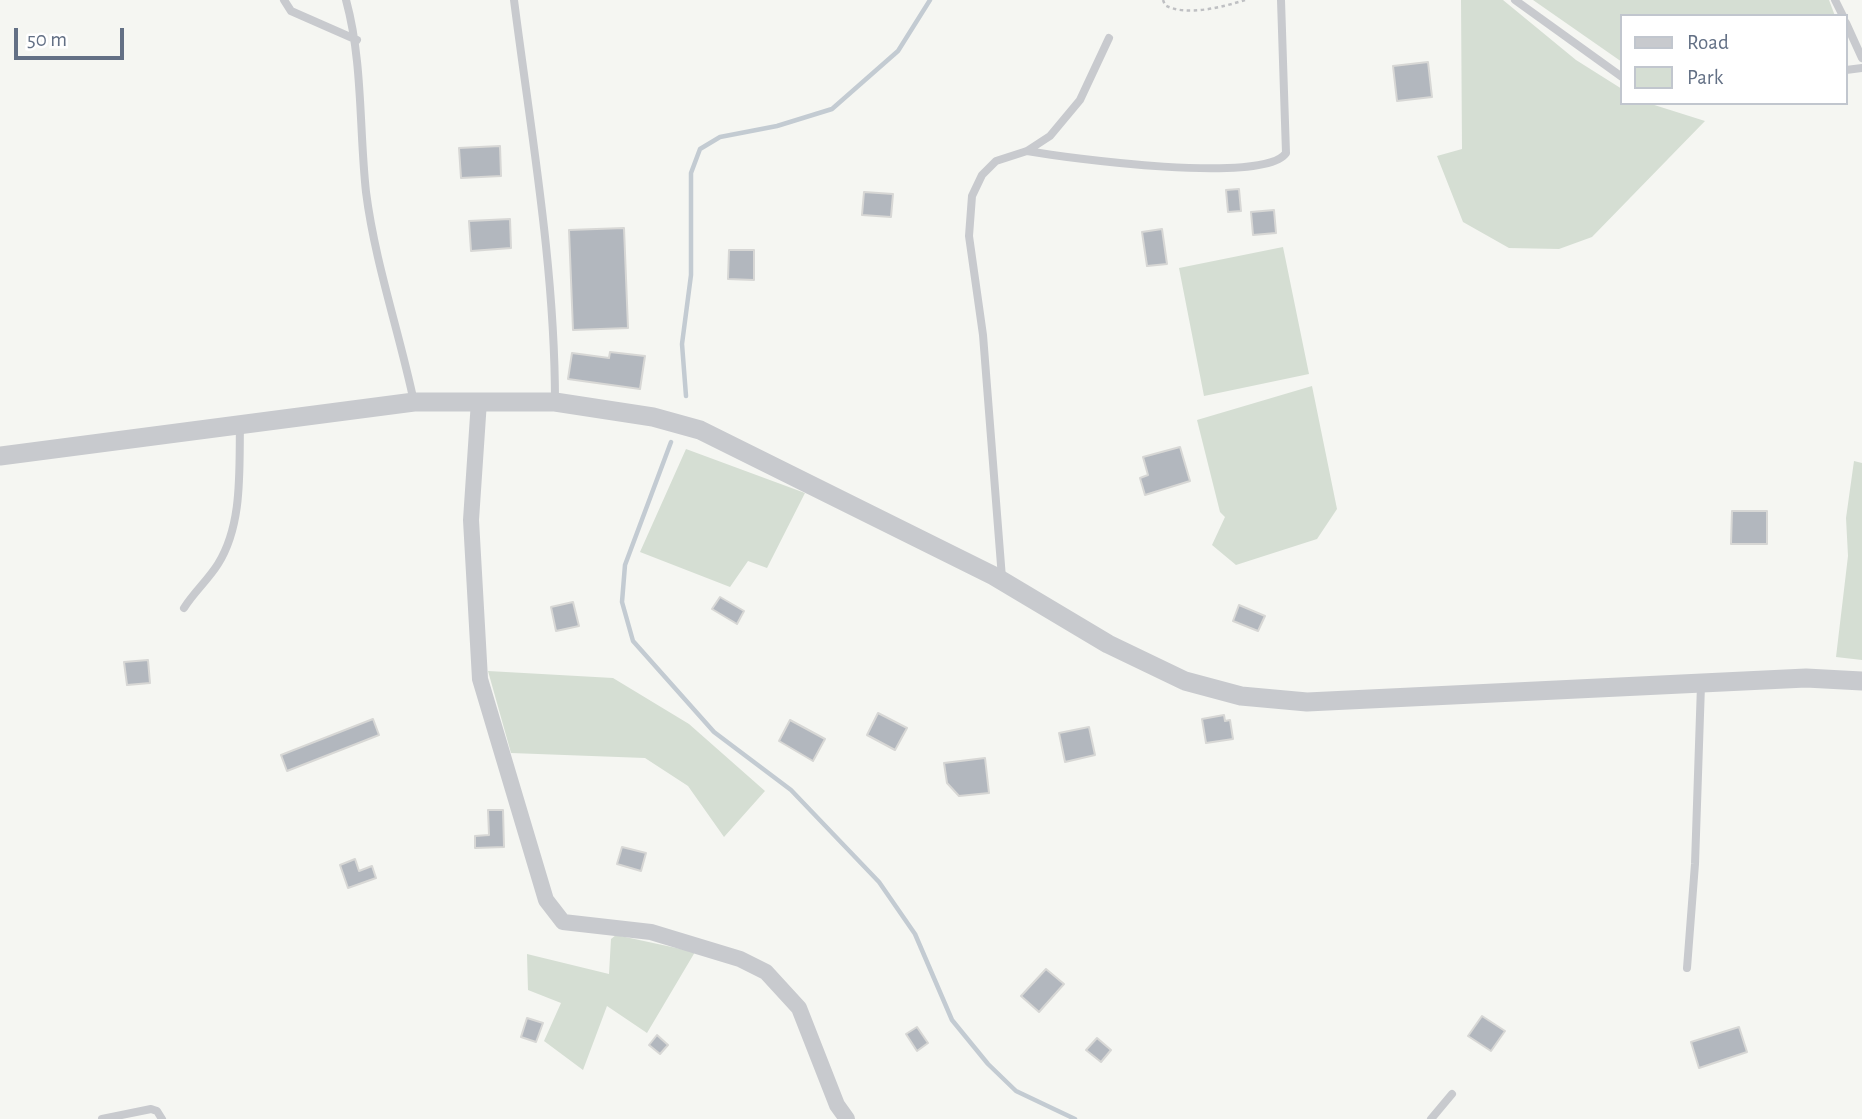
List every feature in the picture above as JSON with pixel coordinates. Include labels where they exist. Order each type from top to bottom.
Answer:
[{"type":"street","points":[[0,456],[414,401],[555,402],[653,417],[700,430],[822,488],[1002,580],[1108,644],[1185,681],[1241,696],[1307,702],[1806,678],[1862,681]]},
{"type":"street","points":[[479,401],[471,520],[480,679],[546,900],[563,922],[651,932],[740,959],[766,972],[799,1008],[837,1105],[847,1119]]},
{"type":"lane","points":[[284,0],[291,11],[357,40]]},
{"type":"lane","points":[[346,0],[357,40],[367,193],[383,282],[414,401]]},
{"type":"lane","points":[[514,0],[544,231],[555,346],[555,402]]},
{"type":"lane","points":[[1027,151],[1091,161],[1201,169],[1269,164],[1282,159],[1286,153],[1281,0]]},
{"type":"lane","points":[[1515,0],[1620,75]]},
{"type":"lane","points":[[1848,27],[1862,58]]},
{"type":"lane","points":[[1002,580],[983,335],[970,236],[972,196],[982,175],[996,161],[1027,151],[1051,136],[1080,100],[1109,38]]},
{"type":"lane","points":[[184,608],[219,563],[233,532],[239,484],[240,424]]},
{"type":"lane","points":[[1687,968],[1695,864],[1701,685]]},
{"type":"lane","points":[[1431,1119],[1452,1094]]},
{"type":"lane","points":[[102,1119],[151,1109],[158,1111],[162,1119]]},
{"type":"path","points":[[1163,0],[1165,5],[1175,11],[1221,7],[1245,0]]},
{"type":"green space","points":[[1461,0],[1503,0],[1576,60],[1620,88],[1620,105],[1654,105],[1705,121],[1592,237],[1559,249],[1509,248],[1463,222],[1437,156],[1462,149]]},
{"type":"green space","points":[[1533,0],[1829,0],[1834,14],[1620,14],[1620,61]]},
{"type":"green space","points":[[1283,247],[1309,374],[1204,396],[1179,268]]},
{"type":"green space","points":[[1312,386],[1337,509],[1317,539],[1236,565],[1212,545],[1225,517],[1220,512],[1197,420]]},
{"type":"green space","points":[[686,449],[805,493],[767,568],[748,561],[730,587],[640,552]]},
{"type":"green space","points":[[1854,461],[1862,463],[1862,660],[1836,657],[1848,556],[1846,518]]},
{"type":"green space","points":[[488,671],[613,678],[689,724],[765,791],[724,837],[688,786],[645,758],[511,753]]},
{"type":"green space","points":[[616,935],[695,952],[647,1033],[607,1006],[583,1070],[544,1041],[561,1003],[528,990],[527,954],[609,974],[611,939]]},
{"type":"building","points":[[1428,62],[1432,97],[1397,101],[1393,66]]},
{"type":"building","points":[[500,146],[501,176],[461,178],[459,148]]},
{"type":"building","points":[[1239,189],[1241,211],[1228,212],[1226,190]]},
{"type":"building","points":[[864,192],[893,194],[891,217],[862,215]]},
{"type":"building","points":[[1274,210],[1276,233],[1253,235],[1251,212]]},
{"type":"building","points":[[510,219],[511,248],[471,251],[469,221]]},
{"type":"building","points":[[624,228],[628,328],[573,330],[569,230]]},
{"type":"building","points":[[1162,229],[1167,264],[1147,266],[1142,232]]},
{"type":"building","points":[[729,250],[754,250],[754,280],[728,279]]},
{"type":"building","points":[[610,352],[645,356],[640,389],[568,379],[572,353],[609,358]]},
{"type":"building","points":[[1180,447],[1190,481],[1145,495],[1140,478],[1148,475],[1143,457]]},
{"type":"building","points":[[1732,511],[1767,511],[1767,544],[1731,544]]},
{"type":"building","points":[[720,597],[744,611],[737,624],[712,609]]},
{"type":"building","points":[[573,602],[579,626],[556,631],[551,607]]},
{"type":"building","points":[[1239,605],[1265,616],[1258,631],[1233,621]]},
{"type":"building","points":[[148,660],[150,683],[127,685],[124,662]]},
{"type":"building","points":[[878,713],[907,728],[895,750],[867,735]]},
{"type":"building","points":[[1224,715],[1225,721],[1230,720],[1233,739],[1206,743],[1202,719]]},
{"type":"building","points":[[373,719],[379,735],[287,771],[281,755]]},
{"type":"building","points":[[790,720],[825,739],[813,761],[779,741]]},
{"type":"building","points":[[1089,727],[1095,755],[1065,762],[1059,733]]},
{"type":"building","points":[[985,758],[989,793],[959,796],[947,783],[944,763]]},
{"type":"building","points":[[488,810],[503,810],[504,847],[475,848],[475,836],[489,835]]},
{"type":"building","points":[[622,847],[646,853],[641,871],[617,864]]},
{"type":"building","points":[[355,859],[359,871],[372,866],[376,878],[348,888],[340,865]]},
{"type":"building","points":[[1046,969],[1064,984],[1039,1012],[1021,996]]},
{"type":"building","points":[[1482,1016],[1505,1031],[1491,1051],[1468,1036]]},
{"type":"building","points":[[527,1018],[543,1023],[536,1042],[521,1037]]},
{"type":"building","points":[[917,1027],[928,1043],[917,1051],[906,1034]]},
{"type":"building","points":[[1739,1027],[1747,1052],[1699,1068],[1691,1042]]},
{"type":"building","points":[[657,1035],[668,1045],[660,1054],[649,1045]]},
{"type":"building","points":[[1097,1038],[1111,1050],[1101,1062],[1086,1050]]},
{"type":"waterway","points":[[686,396],[682,344],[691,275],[691,173],[700,149],[720,137],[777,126],[832,109],[898,51],[930,0]]},
{"type":"waterway","points":[[671,442],[625,565],[622,602],[633,641],[714,732],[791,790],[879,882],[915,934],[952,1020],[988,1064],[1016,1091],[1075,1119]]}]
